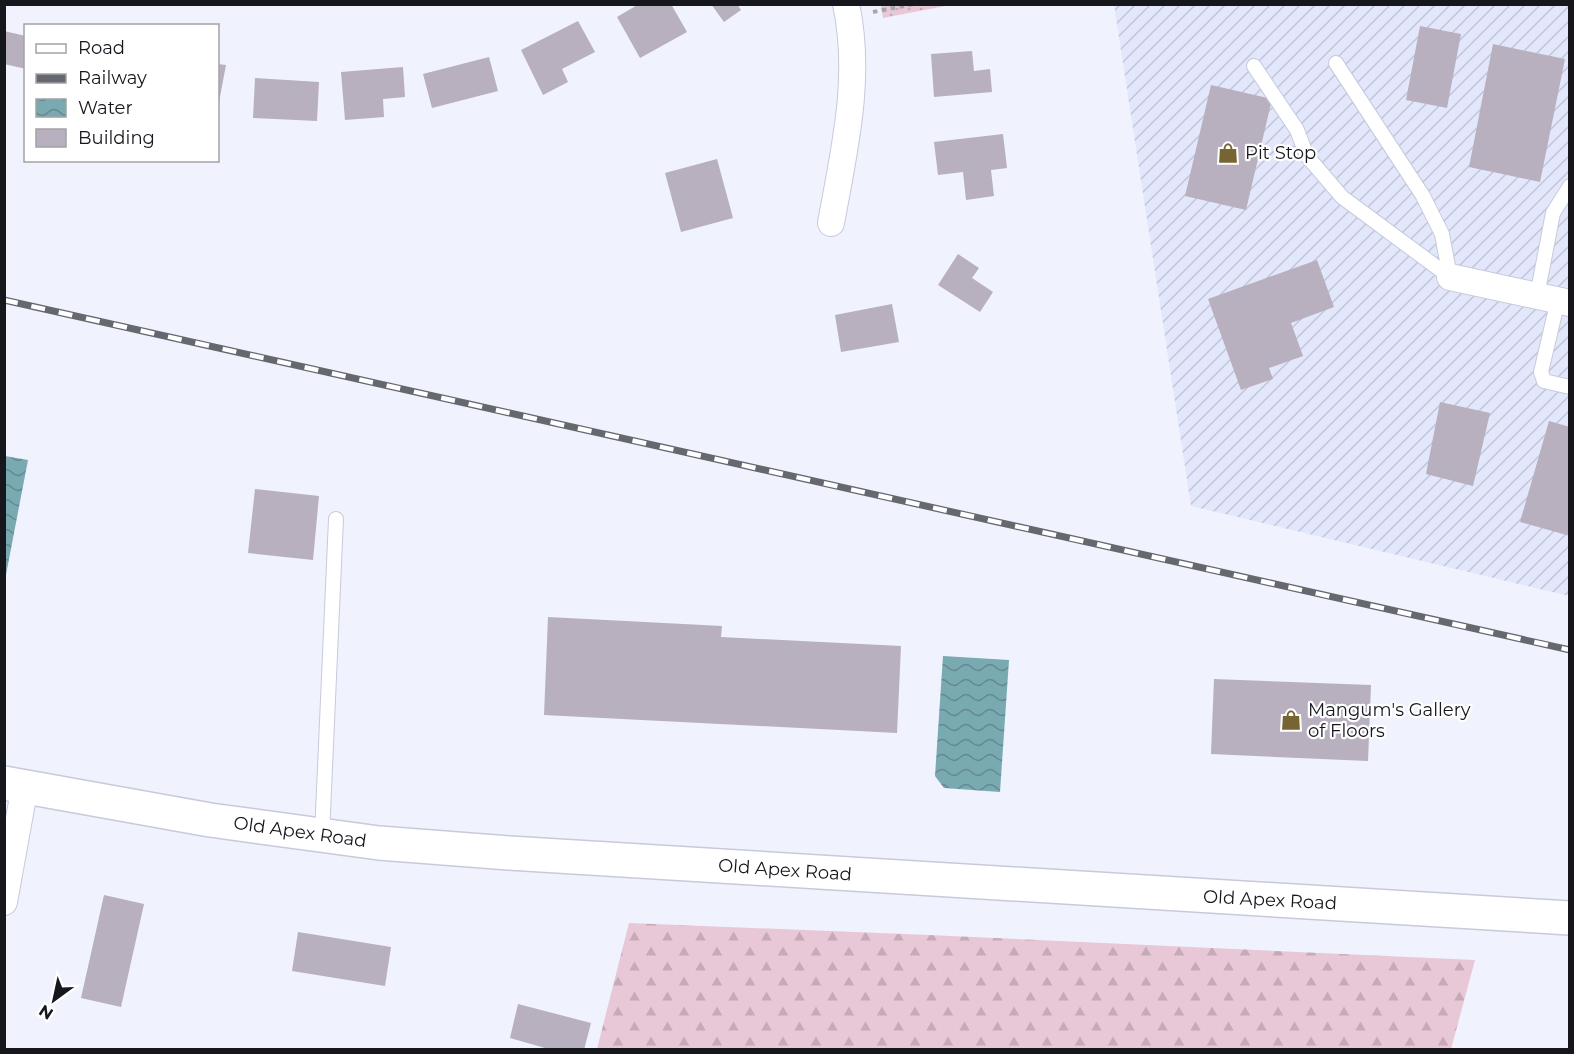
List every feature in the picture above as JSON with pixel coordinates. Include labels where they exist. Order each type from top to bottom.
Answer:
[{"type":"main road","name":"Old Apex Road","points":[[15,784],[210,820],[379,843],[509,853],[1569,918]]},
{"type":"street","points":[[831,223],[853,88],[852,36],[846,4]]},
{"type":"street","points":[[1450,277],[1555,300]]},
{"type":"street","points":[[4,902],[15,784]]},
{"type":"lane","points":[[1336,63],[1423,196],[1442,234],[1450,277]]},
{"type":"lane","points":[[1254,66],[1297,130],[1307,156],[1342,197],[1450,277]]},
{"type":"lane","points":[[1569,186],[1553,213],[1555,300],[1541,372],[1544,381],[1569,387]]},
{"type":"lane","points":[[322,835],[336,519]]},
{"type":"path","points":[[872,12],[914,4]]},
{"type":"shaded area","points":[[1114,5],[1569,5],[1569,596],[1191,506]]},
{"type":"green space","points":[[888,4],[950,5],[883,18],[881,6]]},
{"type":"green space","points":[[629,923],[1475,960],[1451,1049],[597,1049]]},
{"type":"water","points":[[4,456],[28,460],[5,580]]},
{"type":"water","points":[[943,656],[1009,660],[1000,792],[944,788],[935,776]]},
{"type":"building","points":[[639,4],[671,4],[687,32],[640,58],[617,17]]},
{"type":"building","points":[[711,4],[737,4],[741,10],[724,22]]},
{"type":"building","points":[[578,21],[595,52],[562,69],[568,82],[543,95],[521,50]]},
{"type":"building","points":[[1420,26],[1461,34],[1447,108],[1406,100]]},
{"type":"building","points":[[4,31],[24,36],[24,69],[4,64]]},
{"type":"building","points":[[1493,44],[1565,59],[1540,182],[1469,167]]},
{"type":"building","points":[[972,51],[974,71],[990,69],[992,92],[934,97],[931,54]]},
{"type":"building","points":[[489,57],[498,91],[432,108],[423,74]]},
{"type":"building","points":[[219,64],[226,65],[219,102]]},
{"type":"building","points":[[403,67],[405,97],[383,99],[384,117],[345,120],[341,72]]},
{"type":"building","points":[[255,78],[319,82],[317,121],[253,118]]},
{"type":"building","points":[[1211,85],[1272,99],[1246,210],[1185,196]]},
{"type":"building","points":[[1003,134],[1007,168],[991,170],[994,196],[966,200],[963,172],[938,175],[934,142]]},
{"type":"building","points":[[717,159],[733,218],[681,232],[665,173]]},
{"type":"building","points":[[958,254],[979,268],[972,278],[993,292],[980,312],[938,285]]},
{"type":"building","points":[[1317,260],[1334,307],[1291,323],[1303,356],[1269,368],[1273,379],[1241,390],[1208,299]]},
{"type":"building","points":[[892,304],[899,342],[841,352],[835,315]]},
{"type":"building","points":[[1440,402],[1490,413],[1473,486],[1426,474]]},
{"type":"building","points":[[1549,421],[1570,427],[1570,536],[1520,522]]},
{"type":"building","points":[[255,489],[319,496],[313,560],[248,553]]},
{"type":"building","points":[[548,617],[722,626],[721,637],[901,646],[897,733],[544,715]]},
{"type":"building","name":"Mangum's Gallery of Floors","points":[[1214,679],[1371,685],[1368,761],[1211,754]]},
{"type":"building","points":[[104,895],[144,904],[121,1007],[81,998]]},
{"type":"building","points":[[298,932],[391,947],[385,986],[292,971]]},
{"type":"building","points":[[518,1004],[591,1023],[584,1050],[552,1050],[510,1038]]},
{"type":"railway","points":[[4,300],[1570,650]]},
{"type":"place","name":"Pit Stop","points":[[1228,153]]},
{"type":"place","name":"Mangum's Gallery of Floors","points":[[1291,720]]}]
